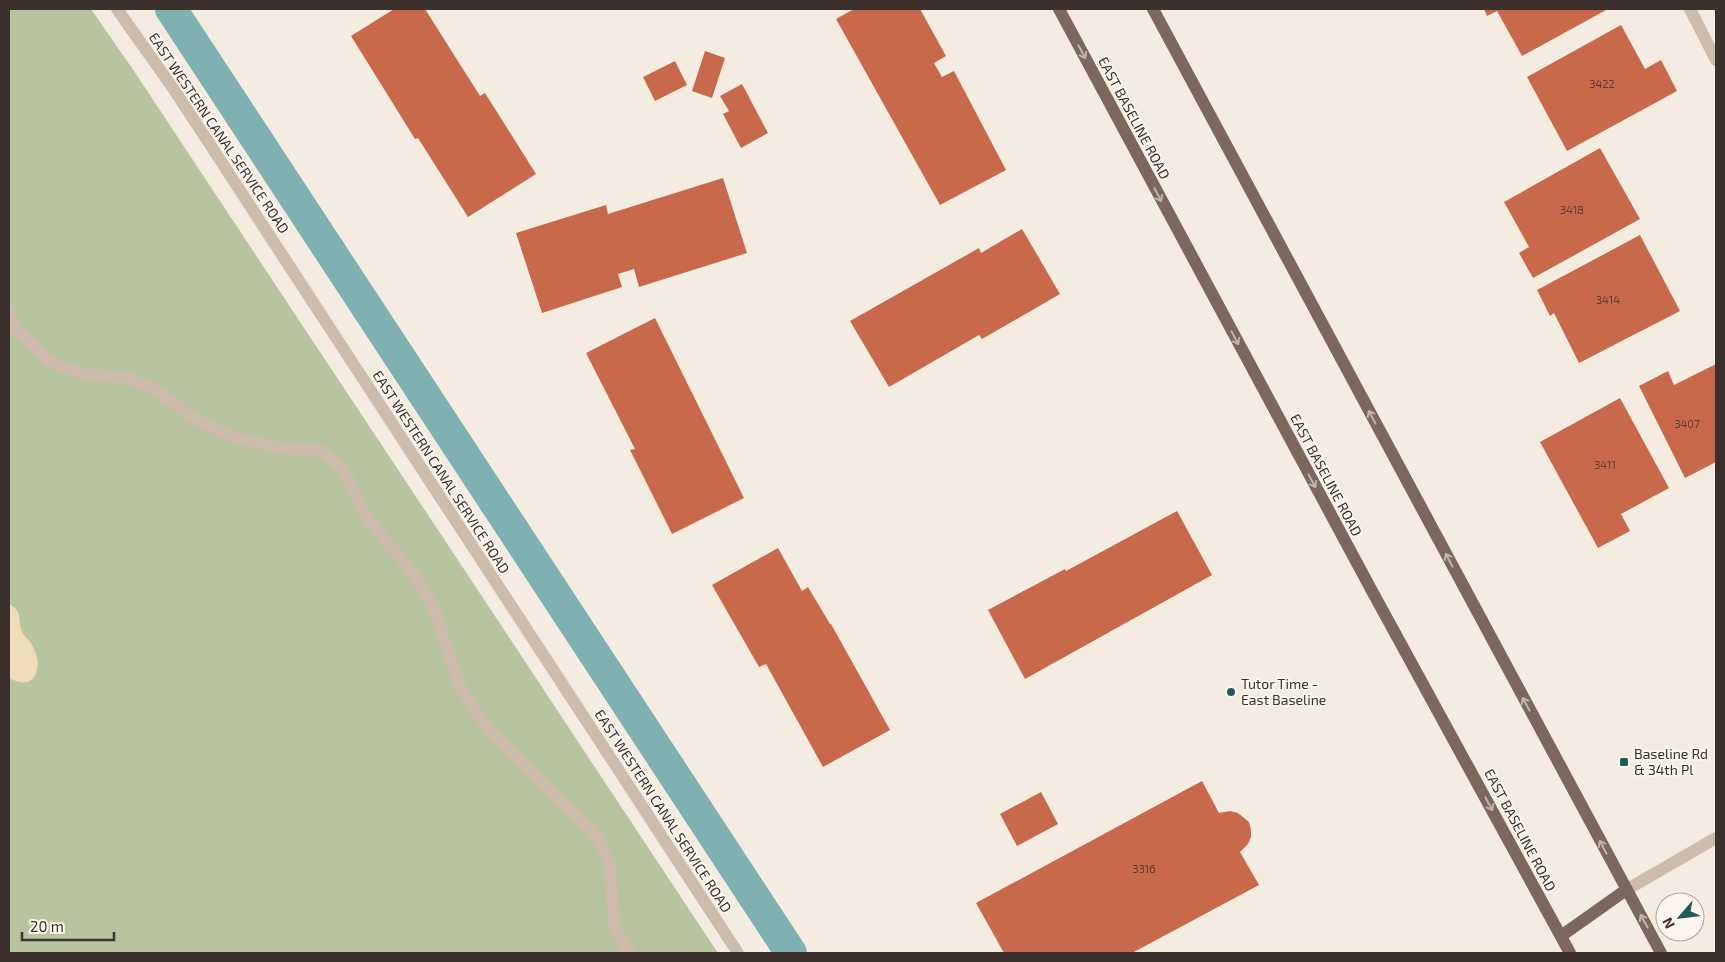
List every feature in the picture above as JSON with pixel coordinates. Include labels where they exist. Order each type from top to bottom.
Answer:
[{"type":"main road","name":"EAST BASELINE ROAD","points":[[1059,9],[1367,582],[1570,953]]},
{"type":"main road","points":[[1153,9],[1661,953]]},
{"type":"main road","points":[[1561,936],[1626,890]]},
{"type":"street","name":"EAST WESTERN CANAL SERVICE ROAD","points":[[117,9],[175,91],[738,953]]},
{"type":"street","points":[[1690,9],[1716,60]]},
{"type":"street","points":[[9,311],[12,326],[49,361],[83,374],[128,378],[155,388],[198,421],[239,439],[281,448],[320,450],[344,470],[367,518],[409,568],[433,605],[460,687],[487,728],[595,833],[610,864],[614,928],[630,953]]},
{"type":"street","points":[[1626,890],[1716,838]]},
{"type":"green space","points":[[9,9],[91,9],[134,71],[718,953],[9,953]]},
{"type":"sand","points":[[9,603],[17,610],[21,630],[35,651],[37,669],[34,677],[29,682],[19,682],[9,678]]},
{"type":"building","points":[[394,9],[425,9],[480,96],[485,93],[536,174],[468,217],[418,138],[415,139],[351,36]]},
{"type":"building","points":[[854,9],[920,9],[946,56],[934,63],[942,77],[954,71],[1006,170],[940,205],[836,19]]},
{"type":"building","points":[[1484,9],[1608,9],[1522,56],[1497,11],[1487,16]]},
{"type":"building","points":[[1621,25],[1645,69],[1661,60],[1677,91],[1567,151],[1527,77]]},
{"type":"building","points":[[705,51],[725,58],[712,98],[692,91]]},
{"type":"building","points":[[675,61],[687,85],[655,101],[643,77]]},
{"type":"building","points":[[742,84],[768,133],[741,148],[723,114],[729,111],[720,96]]},
{"type":"building","points":[[1600,148],[1640,219],[1533,278],[1519,253],[1529,247],[1504,202]]},
{"type":"building","points":[[723,178],[747,253],[639,287],[634,269],[618,274],[622,287],[542,313],[516,233],[606,205],[608,214]]},
{"type":"building","points":[[1022,229],[1060,294],[982,339],[979,335],[889,387],[850,321],[979,248],[981,253]]},
{"type":"building","points":[[1640,235],[1680,311],[1579,363],[1554,313],[1550,316],[1537,290]]},
{"type":"building","points":[[655,318],[744,498],[672,534],[630,450],[635,449],[586,353]]},
{"type":"building","points":[[1716,364],[1716,462],[1685,478],[1639,386],[1668,371],[1674,385]]},
{"type":"building","points":[[1620,398],[1669,488],[1621,514],[1630,531],[1598,548],[1540,442]]},
{"type":"building","points":[[1177,511],[1212,575],[1025,679],[988,610],[1065,569],[1066,571]]},
{"type":"building","points":[[778,548],[802,591],[808,587],[831,624],[890,730],[823,767],[766,664],[759,667],[712,585]]},
{"type":"building","points":[[1202,781],[1219,813],[1230,811],[1238,813],[1249,822],[1251,837],[1248,844],[1240,852],[1259,885],[1132,953],[1004,953],[976,903]]},
{"type":"building","points":[[1041,792],[1058,824],[1017,846],[1000,814]]},
{"type":"waterway","points":[[171,9],[791,953]]},
{"type":"place","name":"Tutor Time - East Baseline","points":[[1231,692]]},
{"type":"place","name":"Baseline Rd & 34th Pl","points":[[1624,762]]}]
